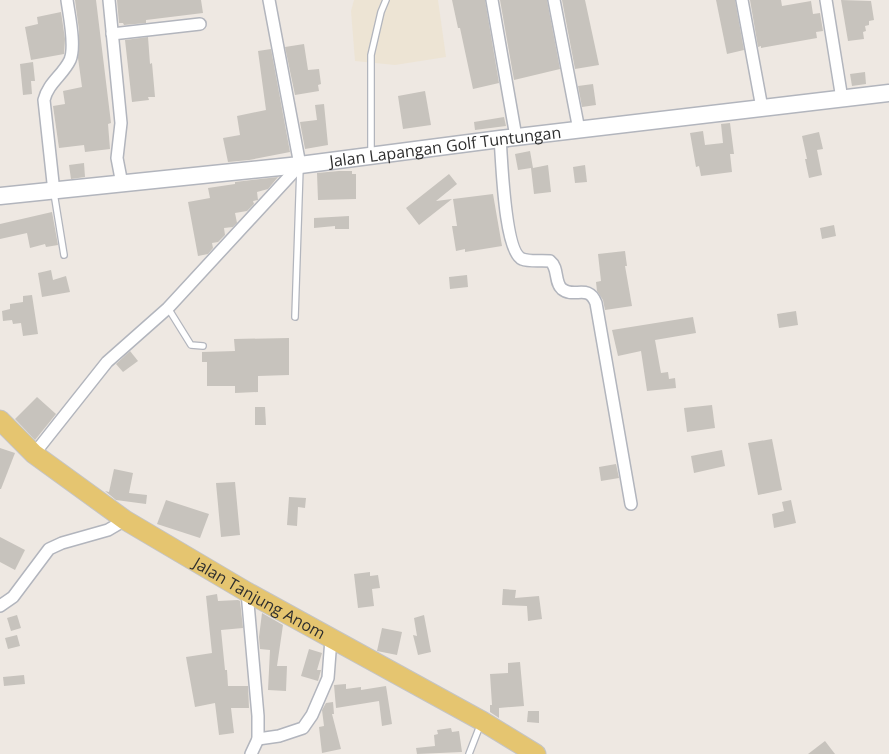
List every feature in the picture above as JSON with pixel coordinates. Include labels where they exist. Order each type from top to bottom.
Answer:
[{"type":"main road","name":"Jalan Tanjung Anom","points":[[0,420],[34,454],[125,520],[247,592],[482,721],[536,754]]},
{"type":"street","points":[[54,192],[44,100],[50,86],[69,62],[71,56],[67,0]]},
{"type":"street","points":[[110,0],[121,123],[117,158],[122,184]]},
{"type":"street","points":[[34,454],[108,362],[168,308],[300,165],[269,0]]},
{"type":"street","points":[[492,0],[508,138],[508,232],[517,254],[525,260],[550,261],[555,267],[559,284],[563,289],[587,292],[593,296],[596,303],[631,504]]},
{"type":"street","points":[[554,0],[579,130]]},
{"type":"street","points":[[742,0],[762,108]]},
{"type":"street","points":[[826,0],[842,99]]},
{"type":"street","points":[[112,34],[200,24]]},
{"type":"street","name":"Jalan Lapangan Golf Tuntungan","points":[[0,196],[54,192],[300,165],[508,138],[889,93]]},
{"type":"street","points":[[0,606],[13,597],[49,549],[70,540],[108,530],[125,520]]},
{"type":"street","points":[[247,592],[258,716],[258,738],[251,754]]},
{"type":"street","points":[[258,738],[279,736],[303,728],[312,715],[328,678],[331,639]]},
{"type":"lane","points":[[371,156],[371,55],[381,12],[386,0]]},
{"type":"lane","points":[[295,317],[300,165]]},
{"type":"lane","points":[[54,192],[64,255]]},
{"type":"lane","points":[[168,308],[192,345],[203,346]]},
{"type":"lane","points":[[469,754],[482,721]]},
{"type":"shaded area","points":[[354,0],[438,0],[446,57],[395,65],[355,61],[351,11]]},
{"type":"building","points":[[75,0],[96,0],[111,123],[108,124],[110,149],[85,152],[84,145],[59,148],[53,106],[65,104],[63,91],[82,87],[78,58],[79,30]]},
{"type":"building","points":[[117,0],[201,0],[203,13],[146,20],[146,23],[124,25],[119,23]]},
{"type":"building","points":[[452,0],[485,0],[499,83],[473,89]]},
{"type":"building","points":[[500,0],[547,0],[560,69],[514,80]]},
{"type":"building","points":[[562,0],[585,0],[599,65],[575,69]]},
{"type":"building","points":[[716,0],[735,0],[744,50],[727,54]]},
{"type":"building","points":[[750,0],[781,0],[782,6],[811,1],[813,14],[820,13],[823,31],[816,32],[817,38],[758,47]]},
{"type":"building","points":[[841,0],[871,1],[874,20],[869,21],[869,25],[865,26],[866,31],[863,32],[864,39],[848,41]]},
{"type":"building","points":[[61,12],[65,39],[64,54],[31,60],[25,27],[38,24],[37,17]]},
{"type":"building","points":[[148,37],[155,97],[148,97],[149,100],[132,102],[125,40]]},
{"type":"building","points":[[304,44],[308,70],[319,69],[321,84],[318,85],[319,91],[295,95],[285,47]]},
{"type":"building","points":[[271,49],[290,152],[228,162],[223,138],[240,135],[237,116],[266,110],[258,51]]},
{"type":"building","points":[[33,62],[35,81],[31,81],[32,94],[23,95],[20,64]]},
{"type":"building","points":[[865,72],[866,84],[852,86],[850,74]]},
{"type":"building","points":[[593,84],[596,105],[582,107],[578,86]]},
{"type":"building","points":[[425,91],[431,125],[403,129],[398,96]]},
{"type":"building","points":[[324,104],[328,145],[305,149],[300,122],[317,120],[315,105]]},
{"type":"building","points":[[504,117],[506,126],[475,130],[474,122]]},
{"type":"building","points":[[730,123],[734,154],[730,154],[732,172],[701,176],[699,166],[696,167],[690,133],[703,131],[705,145],[723,143],[721,124]]},
{"type":"building","points":[[819,132],[823,149],[817,150],[822,175],[809,178],[802,136]]},
{"type":"building","points":[[530,151],[533,168],[548,165],[551,192],[534,194],[531,168],[518,170],[515,154]]},
{"type":"building","points":[[84,163],[85,177],[71,179],[69,165]]},
{"type":"building","points":[[585,165],[587,182],[575,183],[573,167]]},
{"type":"building","points":[[352,171],[352,174],[356,174],[356,199],[318,200],[317,173]]},
{"type":"building","points":[[449,174],[457,184],[436,201],[452,199],[419,225],[406,208]]},
{"type":"building","points":[[278,177],[268,189],[257,192],[258,200],[253,201],[254,204],[247,211],[235,213],[237,223],[233,227],[224,228],[225,235],[218,242],[212,243],[213,248],[208,254],[198,256],[188,202],[210,198],[208,188],[235,184],[235,182]]},
{"type":"building","points":[[493,194],[502,246],[465,252],[465,249],[456,251],[452,226],[457,226],[453,199]]},
{"type":"building","points":[[52,212],[58,245],[46,247],[45,244],[30,248],[27,233],[0,239],[0,224]]},
{"type":"building","points":[[349,216],[349,229],[335,229],[335,226],[314,228],[314,218]]},
{"type":"building","points":[[834,225],[836,236],[822,239],[820,228]]},
{"type":"building","points":[[625,251],[627,266],[625,266],[632,306],[605,310],[603,300],[597,291],[596,282],[601,281],[598,254]]},
{"type":"building","points":[[51,270],[53,280],[66,276],[70,292],[42,297],[38,273]]},
{"type":"building","points":[[467,275],[468,287],[450,289],[449,277]]},
{"type":"building","points":[[32,295],[38,334],[23,336],[21,323],[13,324],[12,320],[3,321],[2,311],[10,309],[10,304],[23,302],[23,296]]},
{"type":"building","points":[[796,311],[798,325],[779,328],[777,314]]},
{"type":"building","points":[[693,317],[696,333],[655,340],[661,373],[668,372],[669,379],[675,378],[676,388],[647,391],[641,351],[618,356],[612,330]]},
{"type":"building","points":[[289,338],[289,375],[258,376],[258,392],[235,393],[235,386],[207,386],[207,362],[202,362],[202,352],[235,351],[234,339]]},
{"type":"building","points":[[130,351],[138,361],[123,372],[116,364]]},
{"type":"building","points":[[37,397],[56,414],[35,440],[15,419]]},
{"type":"building","points":[[712,405],[715,428],[687,432],[684,408]]},
{"type":"building","points":[[255,407],[265,407],[266,425],[255,425]]},
{"type":"building","points":[[772,439],[782,490],[758,495],[748,443]]},
{"type":"building","points":[[0,448],[15,453],[1,489],[0,489]]},
{"type":"building","points":[[722,450],[725,466],[694,473],[691,456]]},
{"type":"building","points":[[616,464],[619,478],[601,481],[599,467]]},
{"type":"building","points":[[114,469],[133,473],[129,493],[147,495],[146,504],[116,500],[105,491],[109,492]]},
{"type":"building","points":[[235,482],[240,535],[221,537],[216,483]]},
{"type":"building","points":[[289,497],[306,498],[305,508],[298,507],[297,526],[287,525]]},
{"type":"building","points":[[166,500],[209,514],[200,538],[157,524]]},
{"type":"building","points":[[791,500],[796,523],[774,528],[772,514],[784,511],[782,502]]},
{"type":"building","points":[[0,537],[25,550],[15,570],[0,562]]},
{"type":"building","points":[[370,572],[370,576],[378,575],[380,588],[372,589],[374,606],[358,608],[354,574]]},
{"type":"building","points":[[503,589],[516,590],[515,598],[539,596],[542,619],[528,621],[527,606],[502,605]]},
{"type":"building","points":[[217,594],[218,601],[240,601],[243,628],[221,630],[228,686],[248,686],[249,708],[231,708],[234,733],[219,735],[215,703],[195,707],[186,657],[212,653],[206,596]]},
{"type":"building","points":[[262,613],[283,625],[277,666],[287,666],[286,691],[268,690],[270,650],[260,649],[259,637]]},
{"type":"building","points":[[17,615],[21,628],[11,631],[7,618]]},
{"type":"building","points":[[424,615],[431,652],[418,655],[413,635],[417,636],[414,618]]},
{"type":"building","points":[[382,628],[402,632],[397,655],[377,651]]},
{"type":"building","points":[[17,635],[20,646],[8,649],[5,638]]},
{"type":"building","points":[[309,649],[322,653],[317,670],[321,670],[318,681],[301,676]]},
{"type":"building","points":[[520,662],[524,706],[499,708],[499,718],[490,712],[490,705],[492,705],[490,674],[508,673],[508,663]]},
{"type":"building","points":[[24,675],[25,684],[4,686],[3,677]]},
{"type":"building","points":[[346,684],[346,689],[361,687],[361,690],[386,686],[392,724],[382,726],[379,701],[336,708],[334,685]]},
{"type":"building","points":[[333,702],[334,714],[332,714],[341,749],[322,753],[319,727],[324,726],[322,710],[326,703]]},
{"type":"building","points":[[528,711],[539,711],[539,723],[527,722]]},
{"type":"building","points":[[451,728],[452,732],[459,731],[462,752],[417,754],[416,748],[435,746],[434,735],[438,734],[437,730]]},
{"type":"building","points":[[825,741],[835,754],[808,754]]}]
